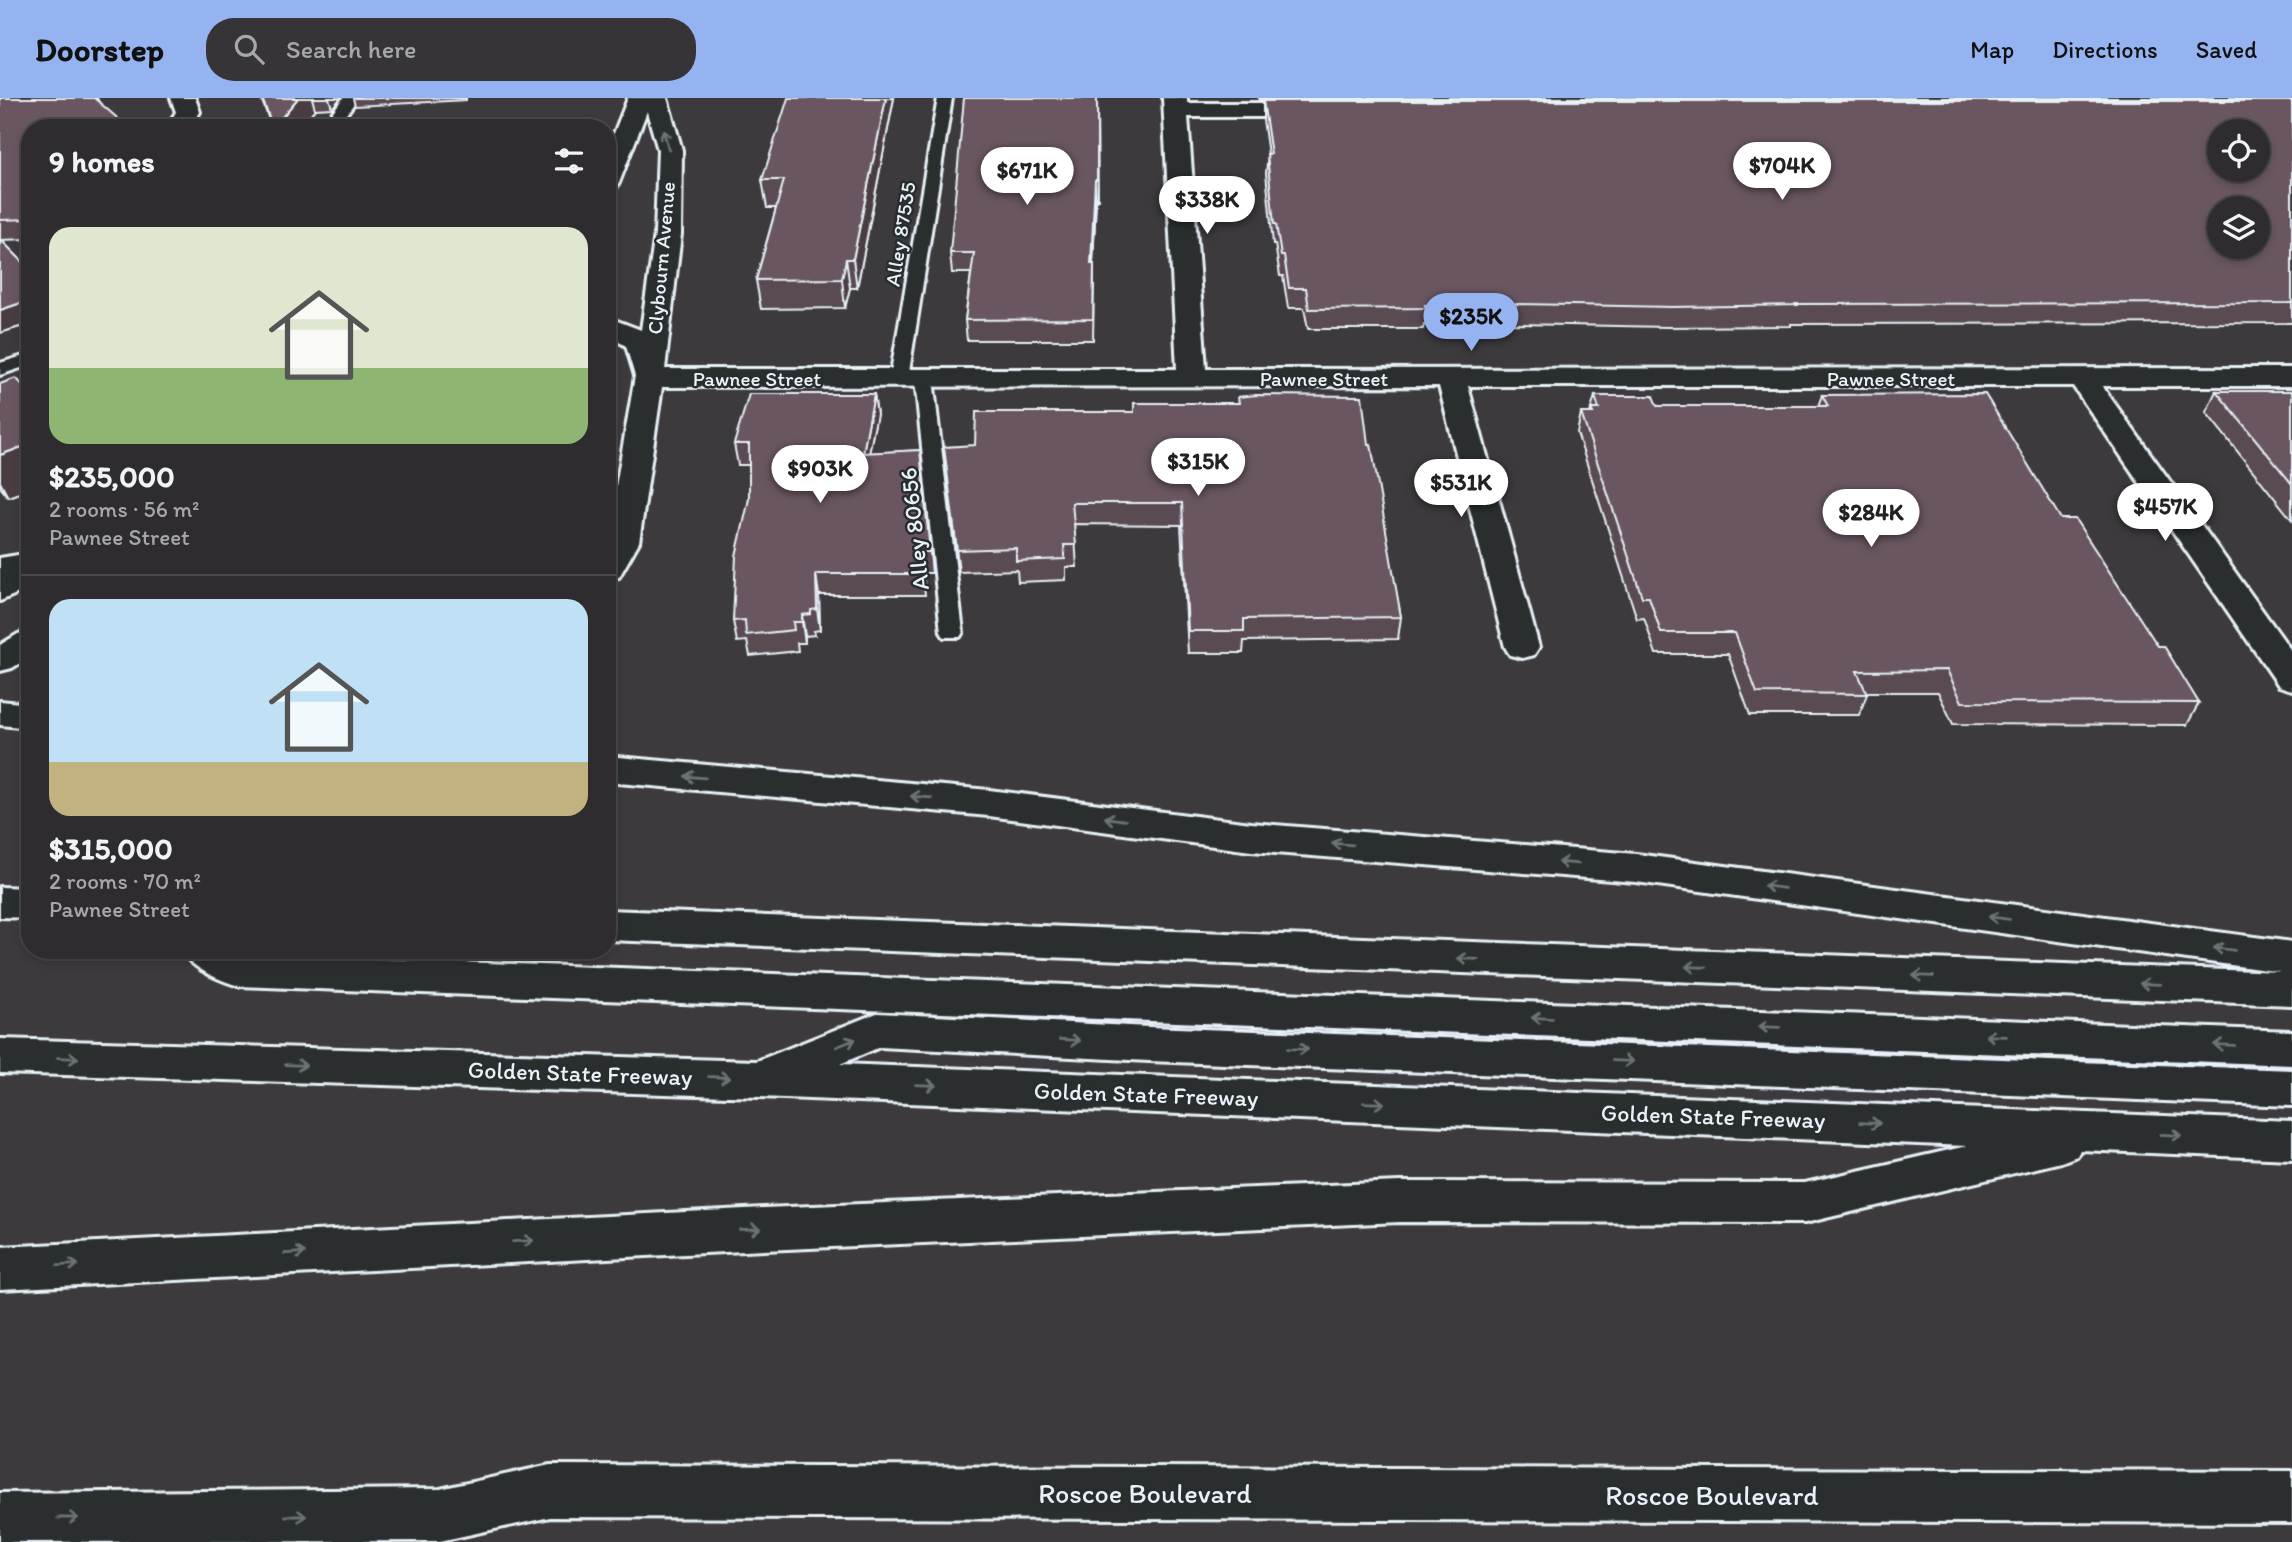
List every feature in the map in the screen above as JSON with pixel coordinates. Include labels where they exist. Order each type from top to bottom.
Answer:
[{"type":"main road","points":[[183,98],[188,112],[184,119]]},
{"type":"main road","points":[[616,160],[640,98]]},
{"type":"main road","name":"Clybourn Avenue","points":[[616,554],[623,542],[649,378],[668,221],[670,150],[655,98]]},
{"type":"main road","points":[[1192,377],[1175,104],[1329,110]]},
{"type":"main road","name":"Clybourn Avenue","points":[[616,328],[630,333],[642,344],[649,378]]},
{"type":"main road","name":"Pawnee Street","points":[[649,378],[2292,377]]},
{"type":"main road","points":[[1451,378],[1522,647]]},
{"type":"main road","points":[[2082,378],[2292,678]]},
{"type":"main road","points":[[0,568],[21,564]]},
{"type":"main road","points":[[0,591],[21,579]]},
{"type":"main road","points":[[0,660],[21,647]]},
{"type":"main road","points":[[0,713],[21,715]]},
{"type":"main road","points":[[616,770],[989,803],[1251,837],[1636,868],[2292,958]]},
{"type":"main road","points":[[0,902],[21,903]]},
{"type":"main road","points":[[616,925],[2292,989]]},
{"type":"main road","points":[[219,959],[239,970],[2292,1048]]},
{"type":"main road","points":[[760,1079],[877,1030],[1149,1044],[2292,1088]]},
{"type":"main road","name":"Golden State Freeway","points":[[0,1056],[760,1079],[2292,1140]]},
{"type":"main road","points":[[0,1268],[764,1228],[1400,1202],[1805,1203],[2109,1132]]},
{"type":"main road","name":"Roscoe Boulevard","points":[[0,1518],[438,1528],[550,1491],[2292,1497]]},
{"type":"lane","points":[[335,119],[351,98]]},
{"type":"lane","name":"Alley 87535","points":[[912,378],[945,98]]},
{"type":"lane","points":[[0,369],[21,362]]},
{"type":"lane","name":"Alley 80656","points":[[912,378],[953,632]]},
{"type":"building","points":[[0,98],[94,98],[118,119],[21,119],[21,219],[0,220]]},
{"type":"building","points":[[262,98],[298,98],[280,119],[270,119]]},
{"type":"building","points":[[788,98],[886,98],[853,259],[846,259],[842,279],[756,280],[784,180],[762,180]]},
{"type":"building","points":[[964,98],[1097,98],[1097,180],[1091,264],[1094,264],[1093,319],[965,320],[974,253],[950,253]]},
{"type":"building","points":[[1263,101],[2292,101],[2292,303],[1796,304],[1672,307],[1521,304],[1309,309],[1306,288],[1289,288],[1284,256],[1281,256],[1274,224],[1267,154],[1271,154]]},
{"type":"building","points":[[0,239],[21,260],[21,303],[0,310]]},
{"type":"building","points":[[16,378],[21,383],[21,447],[0,455],[0,384]]},
{"type":"building","points":[[2216,391],[2292,391],[2292,484]]},
{"type":"building","points":[[749,394],[874,394],[863,453],[920,450],[930,552],[921,552],[923,574],[816,574],[817,609],[811,610],[811,614],[802,615],[802,622],[793,622],[794,630],[746,635],[745,620],[733,621],[736,556],[749,499],[749,444],[734,444]]},
{"type":"building","points":[[1985,394],[2061,519],[2075,519],[2158,646],[2164,646],[2199,703],[1962,702],[1947,670],[1857,671],[1867,694],[1757,693],[1735,633],[1661,633],[1649,597],[1642,597],[1581,413],[1593,413],[1591,409],[1599,409],[1595,396],[1653,396],[1657,406],[1828,406],[1822,395]]},
{"type":"building","points":[[1362,396],[1368,444],[1371,444],[1401,617],[1244,619],[1244,631],[1188,631],[1182,503],[1072,503],[1076,545],[1064,545],[1065,559],[1016,561],[1016,548],[957,550],[944,447],[975,445],[976,412],[1134,412],[1134,403],[1239,403],[1238,397]]}]
